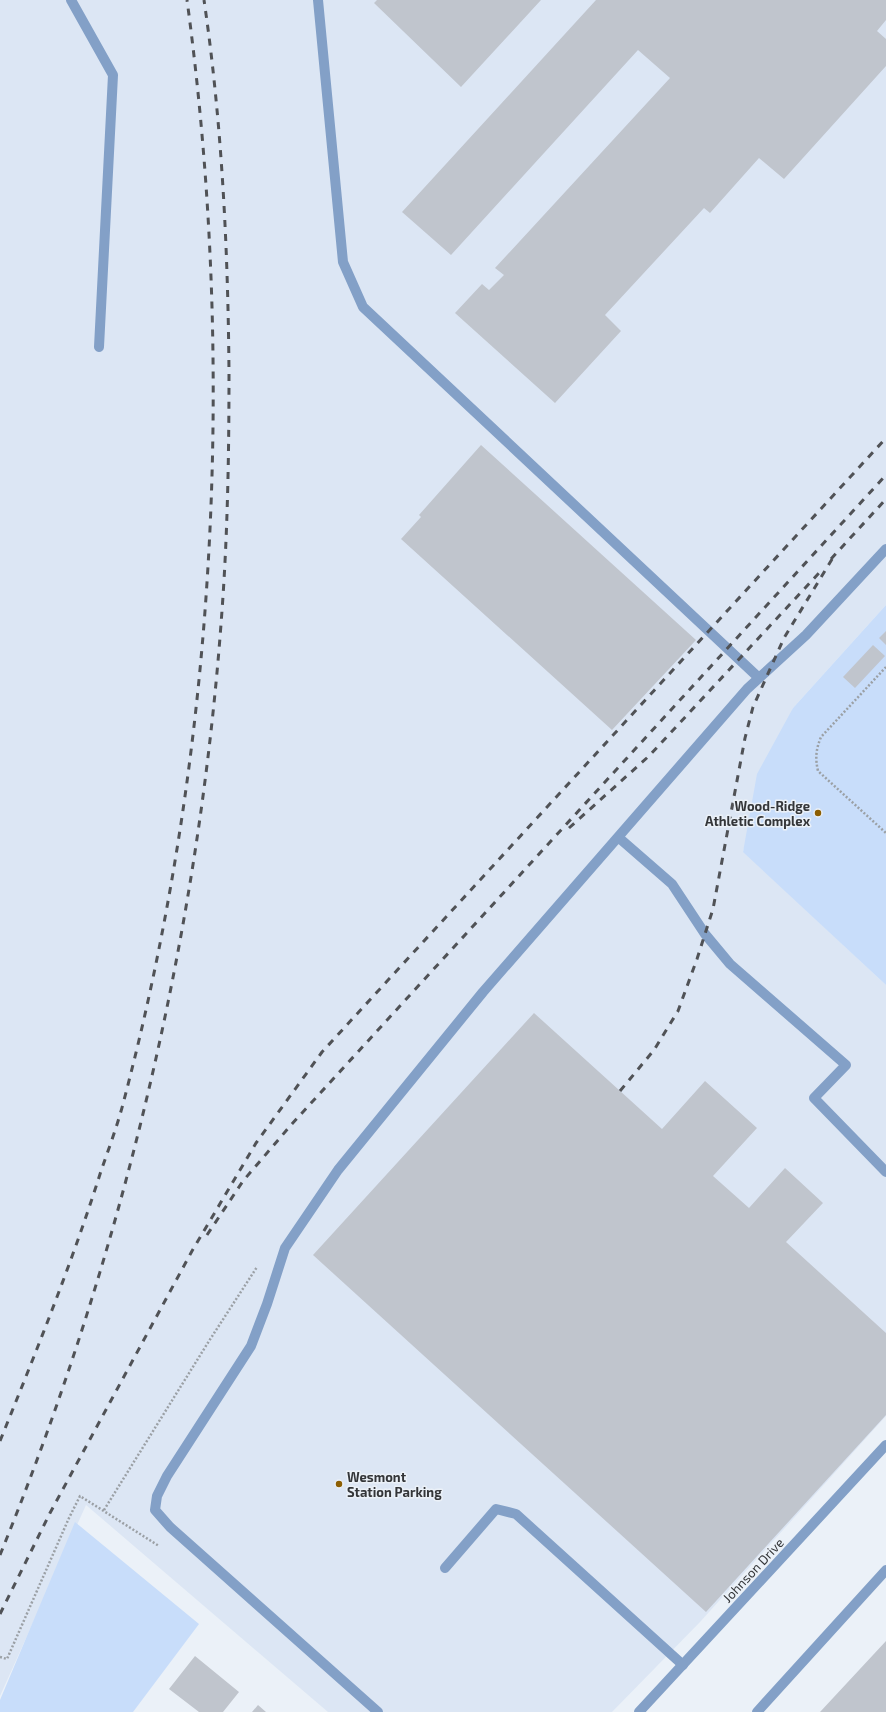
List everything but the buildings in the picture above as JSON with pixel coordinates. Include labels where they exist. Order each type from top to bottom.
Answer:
[{"type":"street","points":[[71,0],[113,75],[99,347]]},
{"type":"street","points":[[318,0],[343,262],[363,307],[759,678]]},
{"type":"street","points":[[378,1712],[170,1527],[155,1510],[157,1496],[167,1476],[251,1346],[267,1304],[285,1248],[343,1164],[483,992],[747,689],[806,635],[886,549]]},
{"type":"street","points":[[618,837],[672,884],[705,934],[730,964],[846,1065],[814,1098],[886,1172]]},
{"type":"street","name":"Johnson Drive","points":[[639,1712],[886,1445]]},
{"type":"street","points":[[445,1568],[496,1509],[516,1514],[684,1665]]},
{"type":"street","points":[[757,1712],[886,1570]]},
{"type":"path","points":[[886,667],[821,737],[816,748],[815,760],[818,771],[886,834]]},
{"type":"path","points":[[104,1510],[209,1341],[260,1263],[285,1248]]},
{"type":"path","points":[[0,1657],[7,1660],[80,1496],[162,1548]]},
{"type":"shaded area","points":[[0,0],[886,0],[886,605],[793,708],[743,851],[886,985],[886,1416],[700,1622],[612,1712],[328,1712],[86,1505],[0,1696]]},
{"type":"shaded area","name":"Wood-Ridge Athletic Complex","points":[[886,605],[886,985],[743,852],[757,774],[793,708]]},
{"type":"shaded area","points":[[75,1522],[199,1624],[133,1712],[0,1712],[0,1700]]},
{"type":"railway","points":[[0,1441],[66,1273],[124,1100],[155,966],[180,830],[198,692],[209,553],[213,414],[211,275],[202,137],[187,0]]},
{"type":"railway","points":[[0,1555],[45,1438],[85,1319],[121,1199],[152,1077],[178,954],[198,830],[214,705],[224,580],[229,425],[227,280],[223,186],[220,139],[204,0]]},
{"type":"railway","points":[[0,1614],[50,1513],[192,1251],[256,1143],[322,1052],[886,438]]},
{"type":"railway","points":[[207,1235],[243,1181],[291,1125],[886,475]]},
{"type":"railway","points":[[831,559],[886,499]]},
{"type":"railway","points":[[620,1091],[654,1050],[678,1011],[713,909],[745,738],[753,707],[784,638],[834,556]]},
{"type":"railway","points":[[569,828],[649,756],[819,573]]},
{"type":"place","name":"Wood-Ridge Athletic Complex","points":[[818,813]]},
{"type":"place","name":"Wesmont Station Parking","points":[[339,1484]]}]
